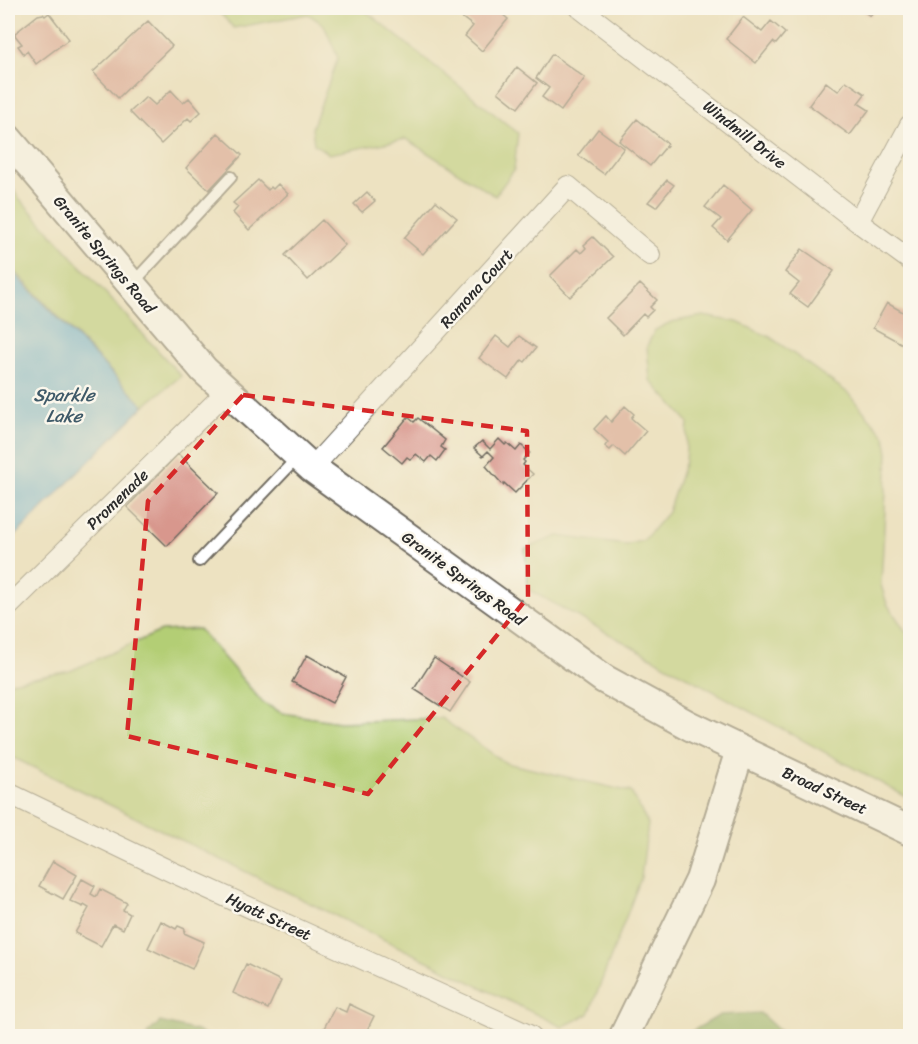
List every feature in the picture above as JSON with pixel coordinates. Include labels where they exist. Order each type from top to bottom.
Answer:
[{"type":"street","name":"Windmill Drive","points":[[580,8],[910,260]]},
{"type":"street","points":[[858,222],[910,125]]},
{"type":"street","name":"Granite Springs Road","points":[[8,139],[204,370],[305,462],[604,679],[690,726],[740,750]]},
{"type":"street","name":"Ramona Court","points":[[305,462],[568,186],[650,255]]},
{"type":"street","name":"Promenade","points":[[8,607],[226,390]]},
{"type":"street","points":[[624,1036],[699,880],[740,750]]},
{"type":"street","name":"Broad Street","points":[[740,750],[910,831]]},
{"type":"street","name":"Hyatt Street","points":[[8,793],[172,872],[531,1036]]},
{"type":"lane","points":[[131,286],[231,177]]},
{"type":"lane","points":[[199,561],[305,462]]},
{"type":"highlighted area","points":[[243,395],[527,431],[528,597],[368,794],[127,736],[148,501]]},
{"type":"green space","points":[[215,8],[362,8],[518,133],[514,170],[495,196],[406,139],[329,154],[314,144],[312,128],[338,58],[324,25],[308,14],[234,28]]},
{"type":"green space","points":[[8,182],[19,198],[181,376],[144,406],[8,264]]},
{"type":"green space","points":[[703,316],[737,322],[770,337],[848,393],[885,436],[888,453],[881,585],[887,604],[908,635],[910,799],[529,590],[525,549],[558,536],[626,545],[644,540],[668,512],[685,461],[688,422],[650,380],[647,346],[655,330],[671,322]]},
{"type":"green space","points":[[199,629],[263,703],[282,713],[340,722],[441,718],[506,763],[631,792],[648,824],[641,878],[589,1014],[562,1027],[8,755],[8,686],[12,682],[70,671],[161,631]]},
{"type":"green space","points":[[760,1013],[785,1036],[684,1036],[720,1015]]},
{"type":"green space","points":[[160,1022],[197,1031],[206,1036],[147,1036]]},
{"type":"water","name":"Sparkle Lake","points":[[8,267],[144,406],[8,543]]},
{"type":"building","points":[[466,8],[495,8],[508,19],[482,51],[465,36],[473,26],[460,16]]},
{"type":"building","points":[[859,8],[876,8],[870,16]]},
{"type":"building","points":[[49,13],[69,39],[36,64],[27,51],[24,54],[18,46],[22,44],[14,34],[38,15],[45,16]]},
{"type":"building","points":[[743,17],[762,32],[771,21],[785,33],[776,44],[773,42],[756,63],[726,39]]},
{"type":"building","points":[[148,21],[172,46],[118,98],[93,72]]},
{"type":"building","points":[[552,54],[585,78],[561,111],[542,97],[549,88],[536,78]]},
{"type":"building","points":[[517,67],[537,83],[518,108],[498,92]]},
{"type":"building","points":[[846,81],[865,94],[858,103],[869,110],[850,135],[809,105],[826,82],[838,91]]},
{"type":"building","points":[[171,90],[183,103],[189,98],[201,112],[191,121],[188,118],[161,144],[130,112],[146,97],[155,105]]},
{"type":"building","points":[[637,119],[668,144],[650,166],[619,141]]},
{"type":"building","points":[[598,129],[624,148],[604,174],[578,155]]},
{"type":"building","points":[[218,133],[242,155],[209,190],[186,168]]},
{"type":"building","points":[[258,180],[268,190],[278,184],[288,194],[249,230],[233,213],[238,207],[233,203]]},
{"type":"building","points":[[667,180],[674,185],[656,207],[648,202]]},
{"type":"building","points":[[723,185],[752,210],[727,240],[713,228],[721,219],[705,207]]},
{"type":"building","points":[[367,192],[375,201],[362,212],[354,204]]},
{"type":"building","points":[[436,201],[457,218],[423,254],[404,238]]},
{"type":"building","points":[[322,220],[345,245],[308,280],[285,255]]},
{"type":"building","points":[[593,237],[613,257],[570,297],[550,276],[577,249],[581,253],[586,248],[584,245]]},
{"type":"building","points":[[802,249],[834,271],[808,307],[790,294],[799,283],[785,272]]},
{"type":"building","points":[[640,284],[657,300],[650,307],[653,310],[646,317],[643,314],[623,335],[606,318]]},
{"type":"building","points":[[887,303],[910,316],[908,347],[873,328]]},
{"type":"building","points":[[496,336],[510,347],[519,336],[536,348],[525,362],[522,360],[508,379],[479,358]]},
{"type":"building","points":[[625,406],[634,414],[631,418],[646,431],[625,456],[614,446],[610,450],[605,446],[608,442],[594,429],[606,416],[611,422]]},
{"type":"building","points":[[408,417],[414,422],[418,418],[445,440],[441,447],[445,450],[437,461],[431,456],[426,462],[416,454],[411,460],[407,457],[402,463],[383,447]]},
{"type":"building","points":[[499,439],[516,451],[521,445],[530,453],[523,460],[525,462],[523,465],[533,474],[515,493],[504,483],[503,485],[486,466],[494,457],[488,451],[483,456],[474,448],[482,441],[490,449]]},
{"type":"building","points":[[178,454],[218,493],[167,546],[127,507]]},
{"type":"building","points":[[307,655],[346,677],[332,703],[292,682]]},
{"type":"building","points":[[434,658],[470,682],[450,712],[414,689]]},
{"type":"building","points":[[53,861],[77,875],[63,899],[39,886]]},
{"type":"building","points":[[82,879],[95,886],[91,894],[96,897],[100,889],[127,903],[123,910],[130,914],[123,929],[113,924],[101,946],[75,933],[89,908],[70,901]]},
{"type":"building","points":[[161,921],[176,929],[178,926],[185,929],[184,933],[204,942],[192,969],[148,948]]},
{"type":"building","points":[[246,964],[281,981],[268,1009],[233,993]]},
{"type":"building","points":[[349,1004],[374,1016],[364,1036],[324,1036],[321,1034],[335,1007],[346,1012]]}]
